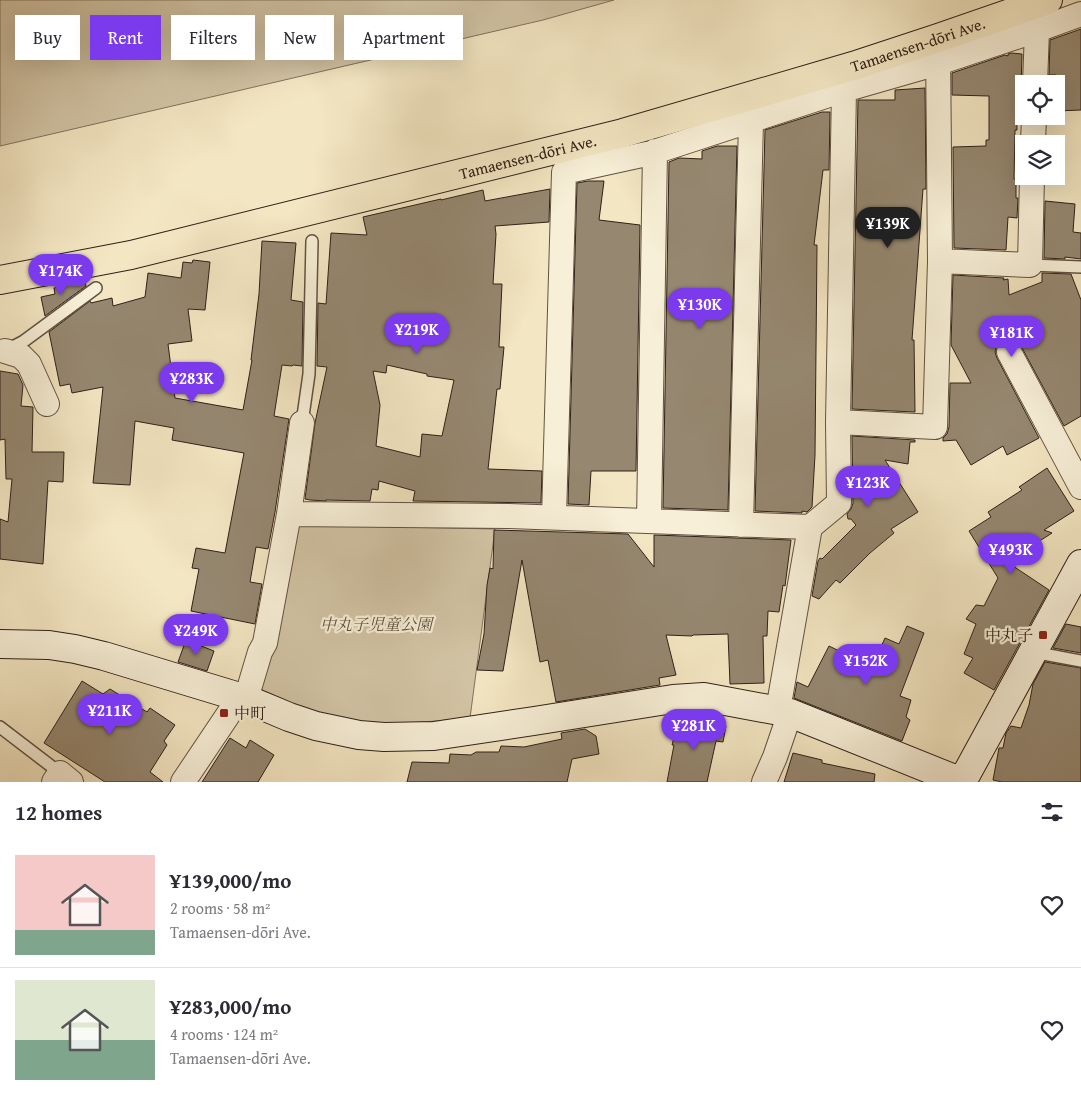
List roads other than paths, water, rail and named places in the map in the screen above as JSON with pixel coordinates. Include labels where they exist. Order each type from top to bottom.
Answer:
[{"type":"main road","name":"Tamaensen-dōri Ave.","points":[[0,280],[131,255],[623,133],[853,66],[938,51],[1048,0]]},
{"type":"street","points":[[554,518],[564,172],[655,151],[844,90],[938,51],[1037,30],[1081,14]]},
{"type":"street","points":[[1035,75],[1037,30]]},
{"type":"street","points":[[838,422],[935,427],[940,261],[938,51]]},
{"type":"street","points":[[289,514],[509,516],[810,527],[839,503],[838,422],[844,90]]},
{"type":"street","points":[[741,525],[751,121]]},
{"type":"street","points":[[648,521],[655,151]]},
{"type":"street","points":[[940,261],[1030,265],[1032,185]]},
{"type":"street","points":[[1009,352],[1081,487]]},
{"type":"street","points":[[3,353],[22,356],[29,364],[47,404]]},
{"type":"street","points":[[183,782],[243,698],[265,643],[289,514],[302,423]]},
{"type":"street","points":[[764,782],[775,757],[784,712],[810,527]]},
{"type":"street","points":[[0,644],[49,645],[75,648],[243,698],[316,726],[359,735],[384,737],[434,736],[673,699],[704,697],[784,712],[962,782],[1081,564]]},
{"type":"lane","points":[[302,423],[309,374],[312,241]]},
{"type":"lane","points":[[1030,265],[1081,267]]},
{"type":"lane","points":[[3,353],[24,341],[96,288]]},
{"type":"lane","points":[[1033,652],[1081,661]]},
{"type":"lane","points":[[0,727],[62,779]]},
{"type":"place","name":"中丸子","points":[[1043,635]]},
{"type":"place","name":"中町","points":[[224,713]]},
{"type":"park label","name":"中丸子児童公園","points":[[376,624]]}]
